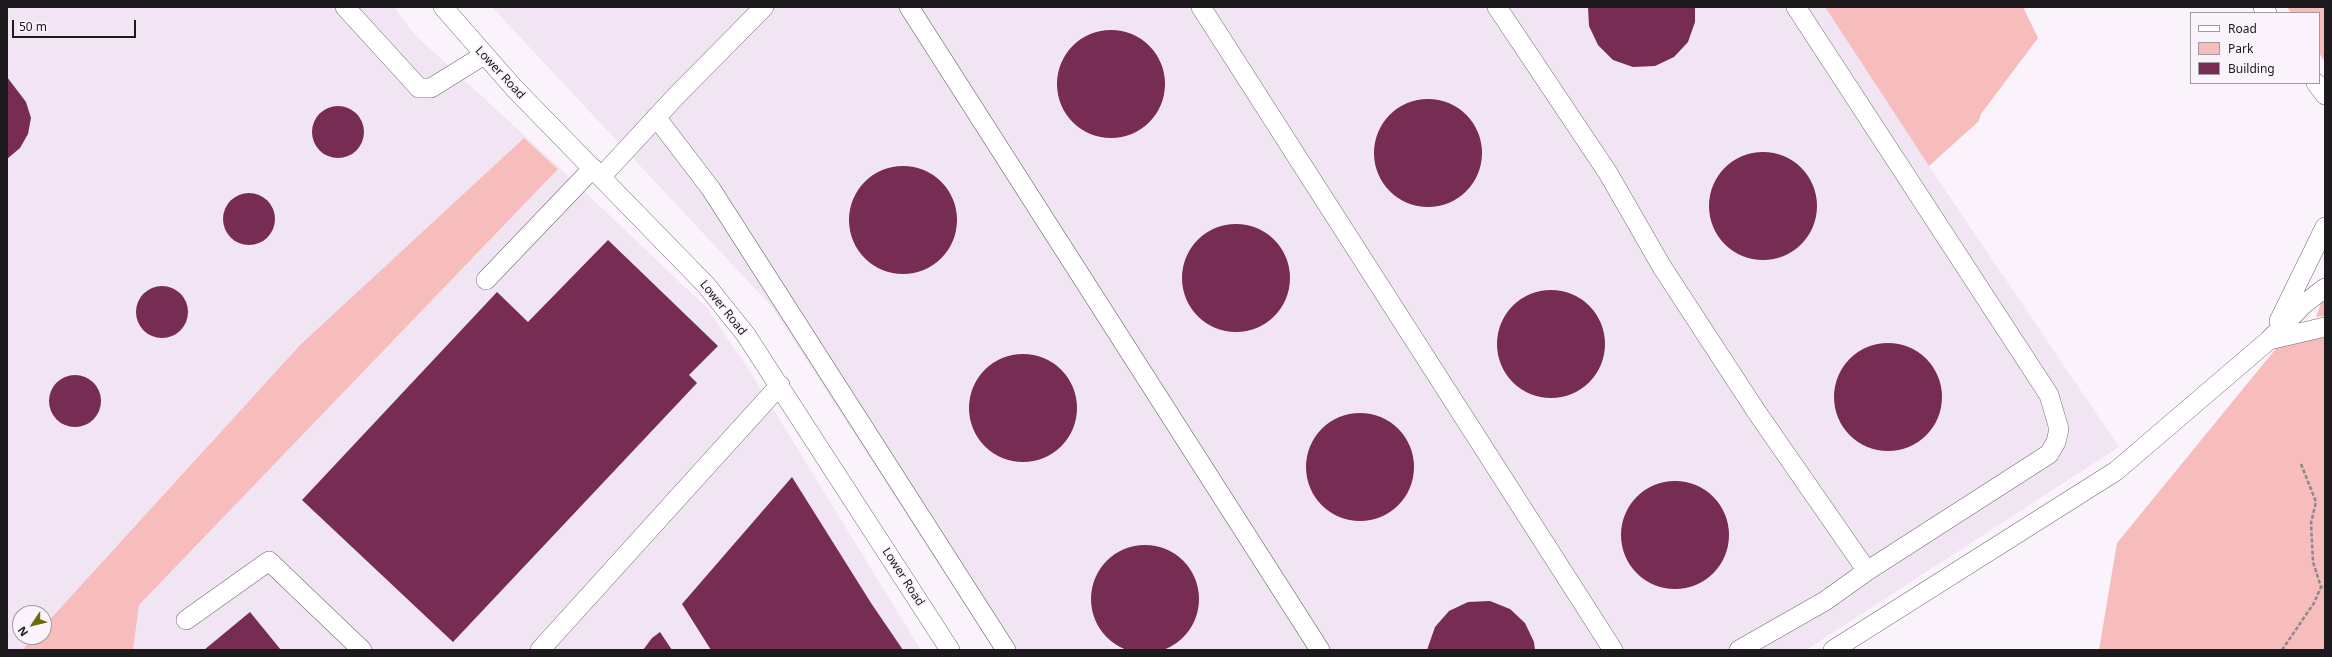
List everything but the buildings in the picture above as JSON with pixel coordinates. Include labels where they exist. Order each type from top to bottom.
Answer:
[{"type":"street","points":[[345,7],[418,88],[431,88],[484,55]]},
{"type":"street","name":"Lower Road","points":[[443,7],[484,55],[706,285],[746,335],[780,385],[950,650]]},
{"type":"street","points":[[486,280],[656,118],[764,7]]},
{"type":"street","points":[[909,7],[1320,650]]},
{"type":"street","points":[[1201,7],[1613,650]]},
{"type":"street","points":[[1497,7],[1608,173],[1662,266],[1743,391],[1867,571]]},
{"type":"street","points":[[1739,650],[1825,601],[1867,571],[2049,454],[2056,442],[2059,429],[2049,395],[1796,7]]},
{"type":"street","points":[[2317,84],[2325,95]]},
{"type":"street","points":[[656,118],[711,190],[1006,650]]},
{"type":"street","points":[[2269,340],[2325,228]]},
{"type":"street","points":[[1834,650],[2116,470],[2269,340],[2304,304],[2325,288]]},
{"type":"street","points":[[2269,340],[2325,327]]},
{"type":"street","points":[[540,650],[780,385]]},
{"type":"street","points":[[186,620],[269,561],[362,650]]},
{"type":"path","points":[[2282,650],[2314,603],[2320,587],[2313,562],[2311,523],[2316,502],[2301,464]]},
{"type":"path","points":[[2320,587],[2325,587]]},
{"type":"shaded area","points":[[7,7],[394,7],[414,34],[561,169],[707,308],[751,373],[921,650],[133,650],[139,605],[558,169],[524,138],[300,345],[52,617],[52,605],[12,605],[12,645],[27,645],[22,650],[7,650]]},
{"type":"shaded area","points":[[492,7],[1825,7],[1929,166],[2119,447],[1806,650],[994,650],[772,307]]},
{"type":"green space","points":[[1825,7],[2023,7],[2038,38],[1981,114],[1979,121],[1929,166]]},
{"type":"green space","points":[[2287,7],[2325,7],[2325,62],[2320,54],[2320,12],[2290,12]]},
{"type":"green space","points":[[524,138],[558,169],[139,605],[133,650],[22,650],[27,645],[52,645],[52,617],[300,345]]},
{"type":"green space","points":[[2325,292],[2325,316],[2316,317]]},
{"type":"green space","points":[[2325,335],[2325,650],[2099,650],[2117,543],[2278,346]]}]
